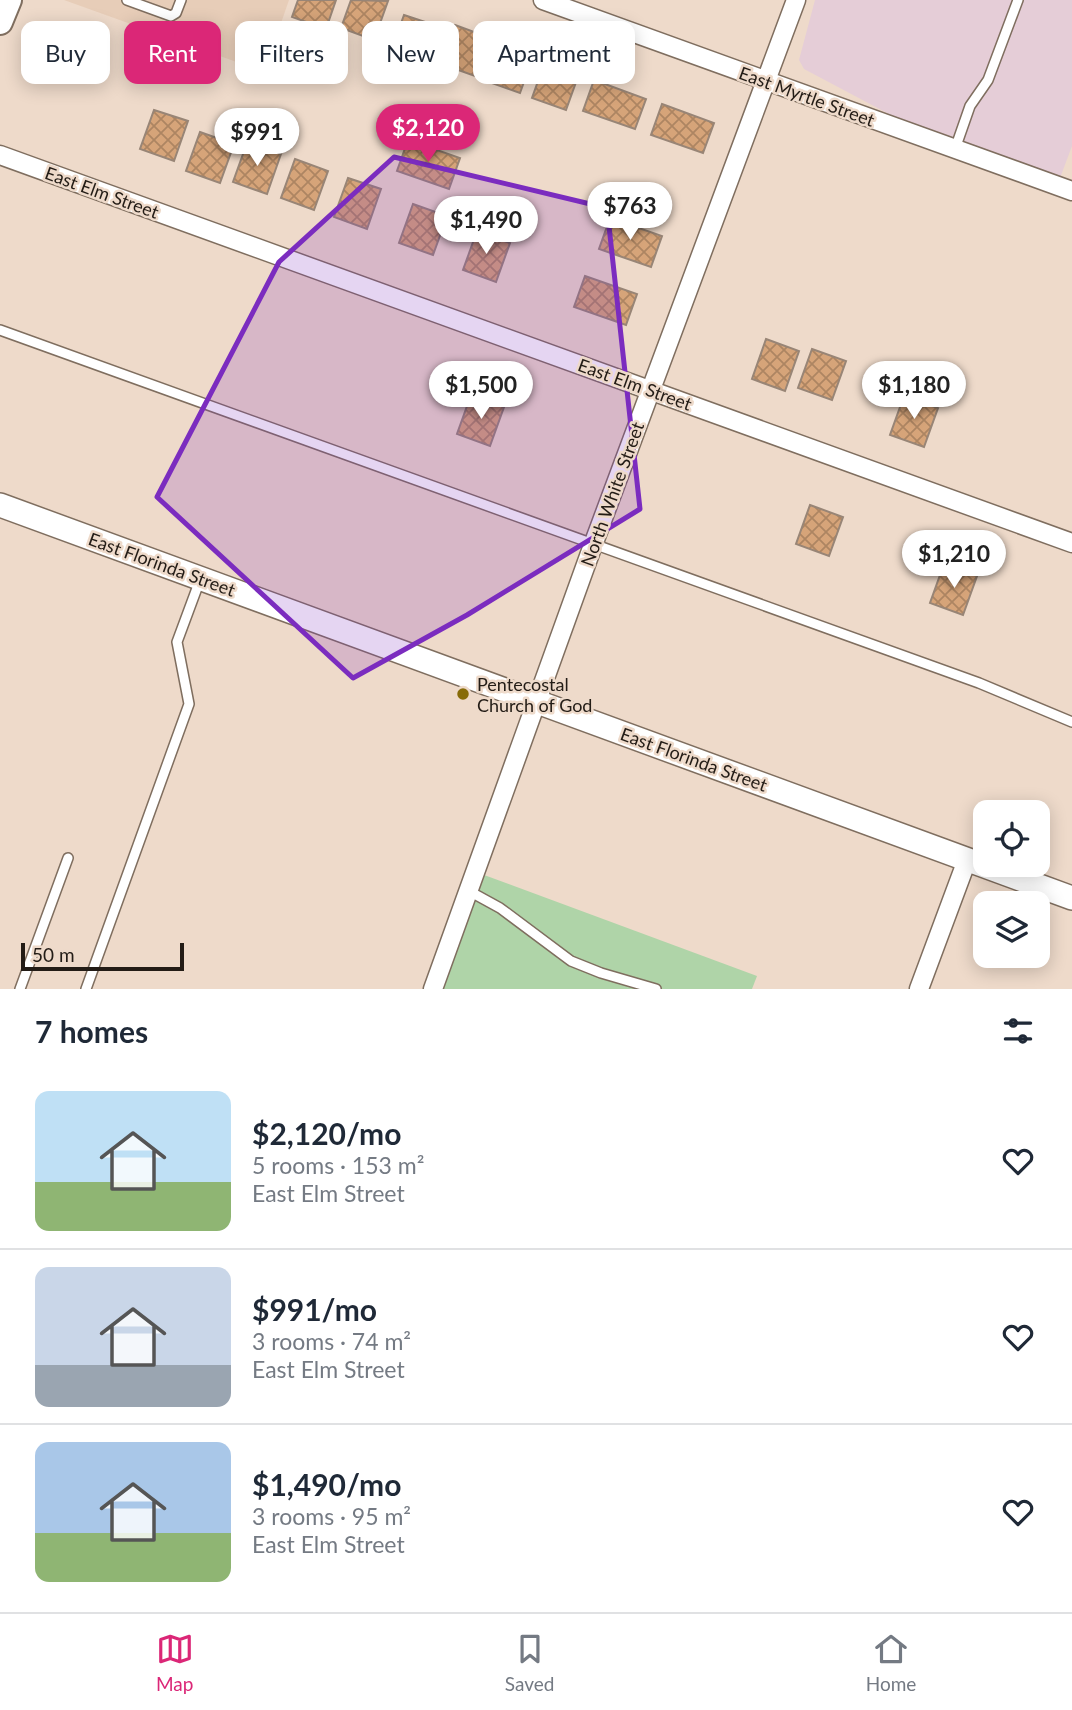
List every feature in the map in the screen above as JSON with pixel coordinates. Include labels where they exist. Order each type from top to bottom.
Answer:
[{"type":"main road","points":[[0,22],[9,0]]},
{"type":"street","name":"East Myrtle Street","points":[[543,0],[1072,191]]},
{"type":"street","name":"North White Street","points":[[433,989],[593,545],[796,0]]},
{"type":"street","name":"East Elm Street","points":[[0,155],[1072,543]]},
{"type":"street","name":"East Florinda Street","points":[[0,505],[1072,898]]},
{"type":"street","points":[[919,989],[967,860]]},
{"type":"lane","points":[[127,0],[171,16],[176,13],[181,0]]},
{"type":"lane","points":[[955,149],[970,106],[988,80],[1018,0]]},
{"type":"lane","points":[[0,330],[979,683],[1072,722]]},
{"type":"lane","points":[[86,989],[189,704],[177,642],[201,578]]},
{"type":"lane","points":[[20,989],[68,858]]},
{"type":"lane","points":[[470,891],[500,908],[571,961],[656,989]]},
{"type":"highlighted area","points":[[394,157],[607,208],[640,509],[467,615],[353,678],[157,497],[279,262]]},
{"type":"shaded area","points":[[64,0],[289,0],[282,21],[235,21],[235,62],[221,57],[221,21],[124,22]]},
{"type":"shaded area","points":[[815,0],[1072,0],[1072,146],[1057,186],[955,149],[804,69],[799,60]]},
{"type":"green space","points":[[476,872],[757,976],[752,989],[433,989]]},
{"type":"building","points":[[298,0],[336,0],[329,21],[303,21],[292,17]]},
{"type":"building","points":[[351,0],[388,1],[381,21],[362,21],[362,36],[348,31],[348,21],[344,21]]},
{"type":"building","points":[[404,15],[422,21],[402,21]]},
{"type":"building","points":[[459,26],[473,32],[473,75],[459,70]]},
{"type":"building","points":[[494,84],[523,84],[520,93]]},
{"type":"building","points":[[537,84],[575,84],[566,110],[532,98]]},
{"type":"building","points":[[593,84],[605,84],[646,99],[635,129],[583,111]]},
{"type":"building","points":[[662,104],[714,123],[703,153],[651,135]]},
{"type":"building","points":[[154,110],[188,121],[174,161],[140,149]]},
{"type":"building","points":[[200,132],[234,144],[220,183],[186,171]]},
{"type":"building","points":[[408,140],[460,158],[449,189],[397,171]]},
{"type":"building","points":[[247,143],[281,154],[267,194],[233,182]]},
{"type":"building","points":[[295,159],[328,171],[314,210],[281,198]]},
{"type":"building","points":[[348,178],[381,189],[367,229],[334,217]]},
{"type":"building","points":[[413,204],[447,216],[433,255],[399,243]]},
{"type":"building","points":[[610,218],[662,236],[651,267],[599,249]]},
{"type":"building","points":[[477,231],[510,243],[496,282],[463,270]]},
{"type":"building","points":[[585,276],[637,294],[626,325],[574,307]]},
{"type":"building","points":[[766,339],[799,351],[785,391],[752,379]]},
{"type":"building","points":[[812,349],[846,361],[832,400],[798,388]]},
{"type":"building","points":[[471,395],[504,407],[490,446],[457,434]]},
{"type":"building","points":[[904,396],[938,408],[924,447],[890,435]]},
{"type":"building","points":[[810,505],[843,517],[829,556],[796,544]]},
{"type":"building","points":[[944,564],[977,576],[963,615],[930,603]]},
{"type":"place","name":"Pentecostal Church of God","points":[[463,694]]}]
